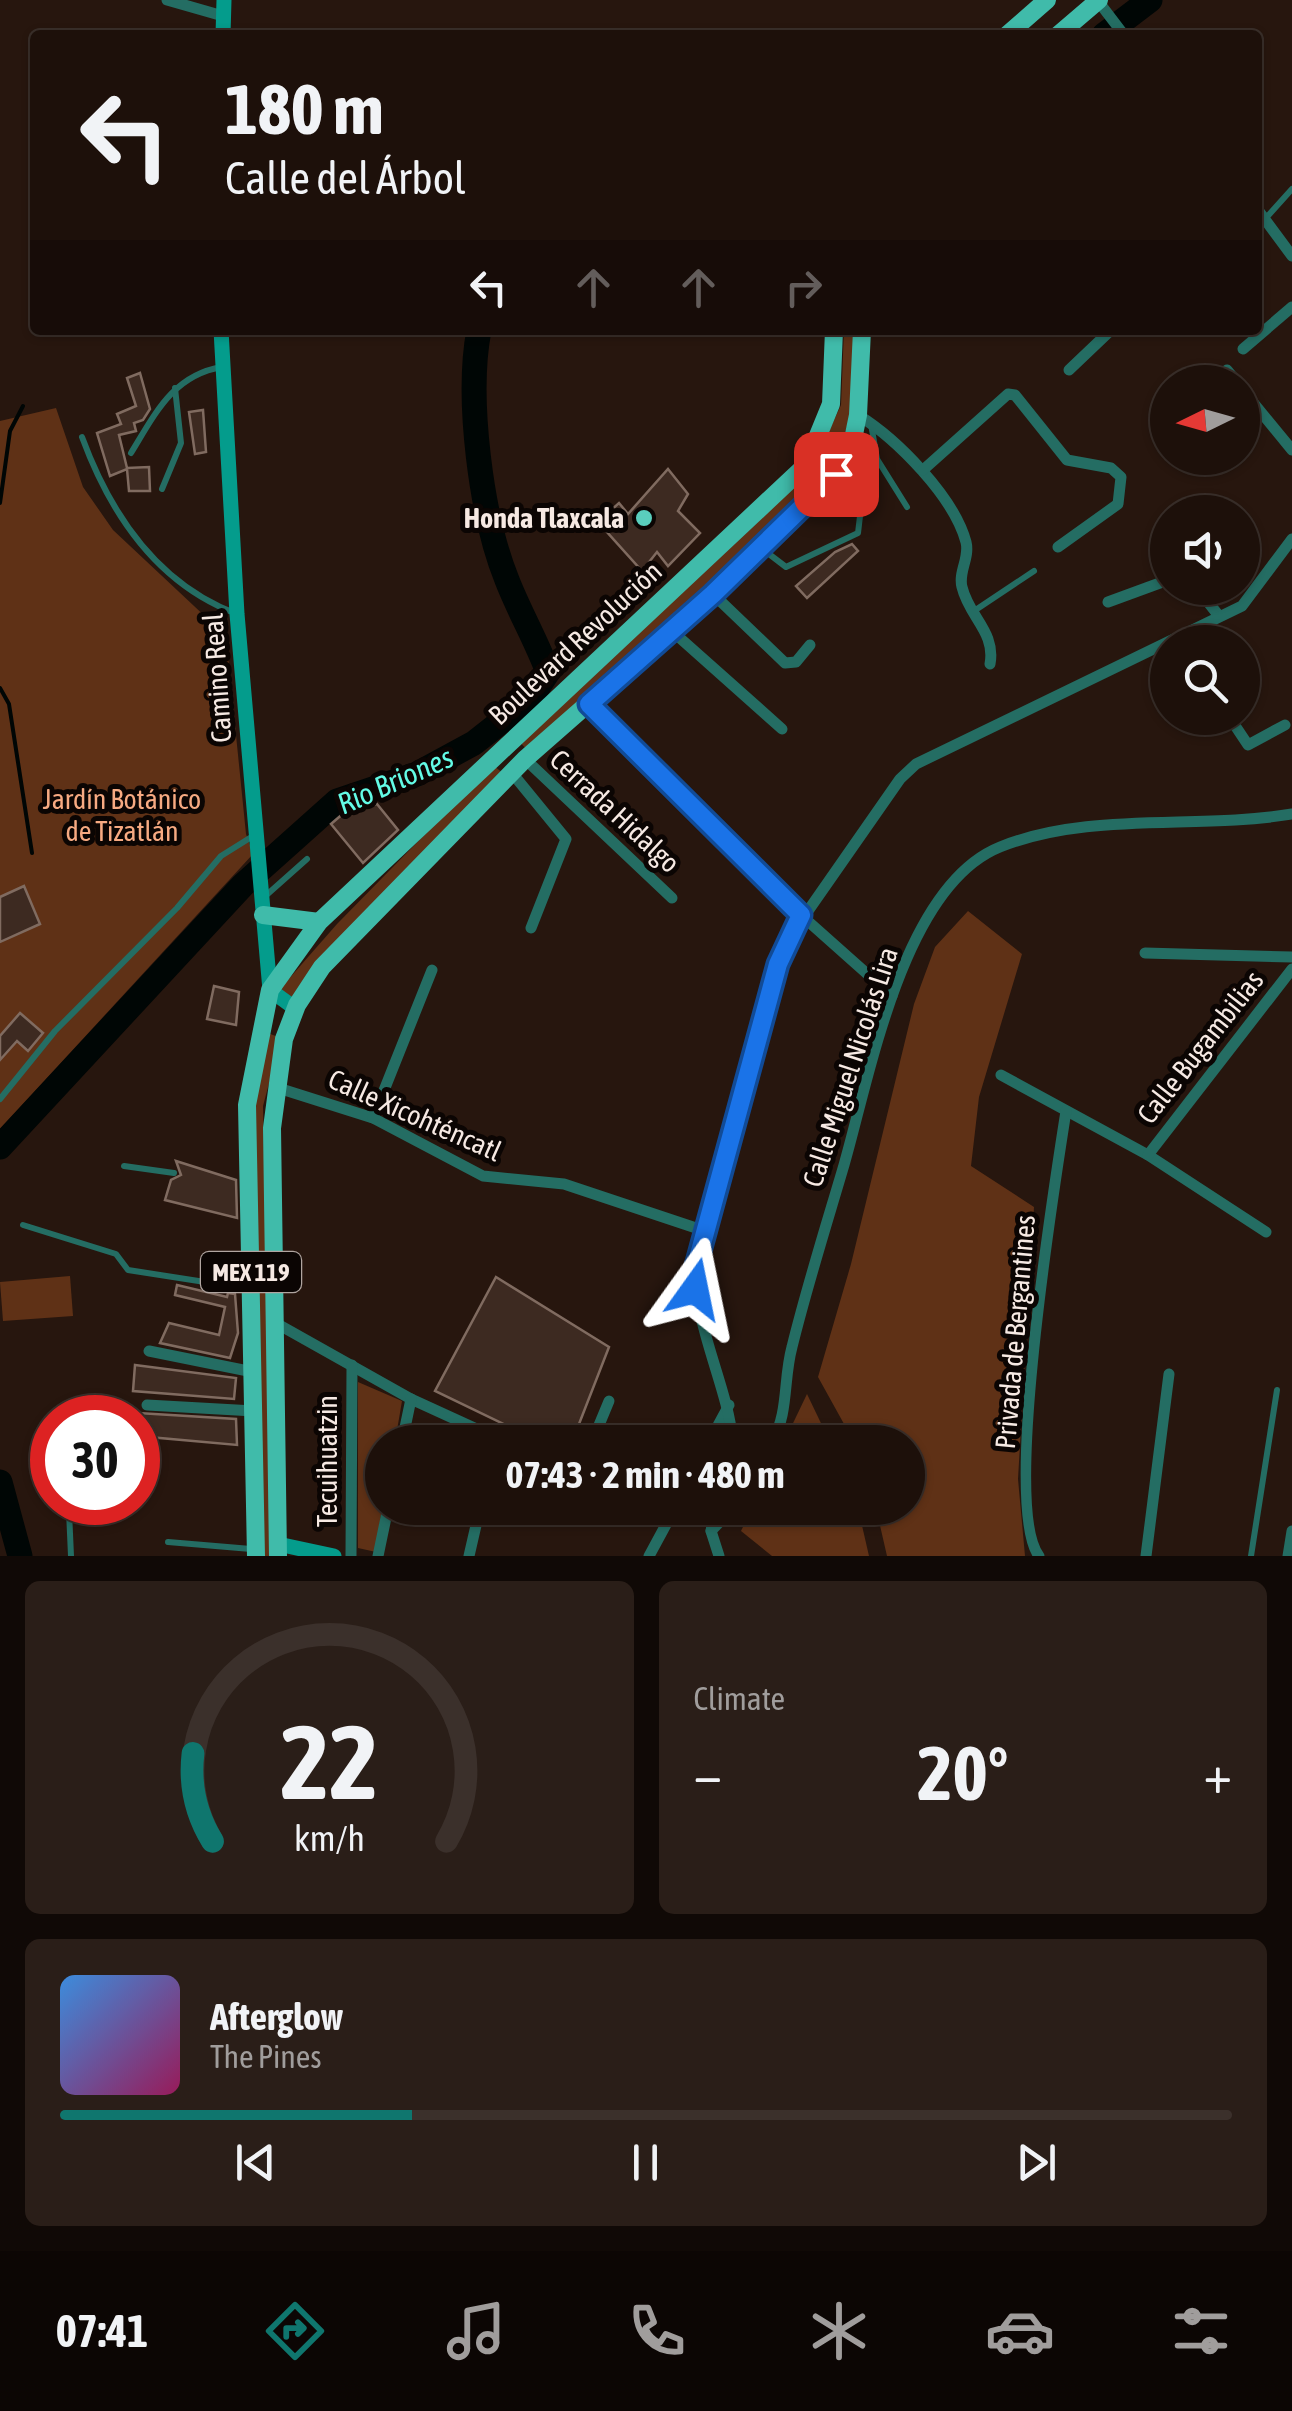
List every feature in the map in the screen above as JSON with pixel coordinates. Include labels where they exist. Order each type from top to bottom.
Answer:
[{"type":"main road","points":[[1013,30],[1047,0]]},
{"type":"main road","points":[[1064,30],[1098,0]]},
{"type":"main road","name":"Camino Real","points":[[221,335],[237,614],[270,990]]},
{"type":"main road","name":"Boulevard Revolución","points":[[256,1553],[252,1290],[243,1191],[247,1106],[270,990],[320,922],[806,465],[831,404],[834,335]]},
{"type":"main road","name":"Boulevard Revolución","points":[[278,1550],[275,1086],[296,1009],[322,968],[518,766],[713,594],[836,474],[864,419],[862,335]]},
{"type":"main road","points":[[261,902],[320,922]]},
{"type":"main road","points":[[270,990],[296,1009]]},
{"type":"main road","points":[[278,1550],[334,1556]]},
{"type":"street","points":[[167,0],[223,8]]},
{"type":"street","points":[[1098,0],[1120,30]]},
{"type":"street","points":[[1262,216],[1292,256]]},
{"type":"street","points":[[1262,333],[1292,308]]},
{"type":"street","points":[[1069,370],[1106,335]]},
{"type":"street","points":[[1243,349],[1260,335]]},
{"type":"street","points":[[923,470],[1008,394],[1015,395],[1067,460],[1112,468],[1122,478],[1118,504],[1058,547]]},
{"type":"street","points":[[1260,413],[1292,450]]},
{"type":"street","points":[[864,419],[923,470],[966,540],[962,590],[992,643],[990,664]]},
{"type":"street","points":[[1206,625],[1253,596],[1292,539]]},
{"type":"street","points":[[1108,602],[1150,587]]},
{"type":"street","points":[[713,594],[784,664],[796,662],[810,645]]},
{"type":"street","points":[[1210,605],[1219,616]]},
{"type":"street","points":[[672,631],[782,729]]},
{"type":"street","points":[[731,1425],[729,1405],[695,1289],[696,1266],[778,964],[801,915],[900,779],[916,764],[1150,655]]},
{"type":"street","points":[[589,704],[801,915],[892,996]]},
{"type":"street","points":[[1241,735],[1248,745],[1285,725]]},
{"type":"street","name":"Cerrada Hidalgo","points":[[518,766],[672,898]]},
{"type":"street","name":"Cerrada Hidalgo","points":[[518,766],[566,839],[532,928]]},
{"type":"street","name":"Calle Miguel Nicolás Lira","points":[[782,1425],[790,1352],[892,996],[941,897],[967,868],[995,849],[1048,831],[1252,820],[1292,814]]},
{"type":"street","points":[[1145,953],[1292,957]]},
{"type":"street","name":"Calle Bugambilias","points":[[1148,1156],[1292,969]]},
{"type":"street","points":[[373,1118],[432,970]]},
{"type":"street","points":[[1001,1075],[1148,1156],[1266,1232]]},
{"type":"street","name":"Calle Xicohténcatl","points":[[275,1086],[373,1118],[483,1176],[564,1184],[708,1232]]},
{"type":"street","name":"Privada de Bergantines","points":[[1039,1556],[1029,1527],[1029,1401],[1040,1272],[1066,1111]]},
{"type":"street","points":[[274,1322],[466,1425]]},
{"type":"street","points":[[149,1352],[253,1372]]},
{"type":"street","name":"Tecuihuatzin","points":[[352,1365],[352,1556]]},
{"type":"street","points":[[1146,1556],[1169,1374]]},
{"type":"street","points":[[406,1425],[412,1398]]},
{"type":"street","points":[[599,1425],[609,1401]]},
{"type":"street","points":[[719,1425],[729,1405]]},
{"type":"street","points":[[160,1406],[254,1410]]},
{"type":"street","name":"Tecuihuatzin","points":[[378,1556],[384,1525]]},
{"type":"street","points":[[469,1556],[476,1525]]},
{"type":"street","points":[[649,1556],[666,1525]]},
{"type":"street","points":[[711,1525],[719,1556]]},
{"type":"street","points":[[710,1531],[716,1525]]},
{"type":"street","points":[[1288,1556],[1292,1531]]},
{"type":"lane","points":[[1262,214],[1292,190]]},
{"type":"lane","points":[[131,453],[174,387],[200,371],[222,367]]},
{"type":"lane","points":[[162,490],[181,443],[174,387]]},
{"type":"lane","points":[[864,419],[877,460],[907,506]]},
{"type":"lane","points":[[82,437],[100,486],[127,531],[201,598],[237,614]]},
{"type":"lane","points":[[760,548],[786,567],[858,533],[860,516],[836,474]]},
{"type":"lane","points":[[974,611],[1034,571]]},
{"type":"lane","points":[[0,1099],[55,1031],[178,908],[221,856],[255,839]]},
{"type":"lane","points":[[261,902],[308,858]]},
{"type":"lane","points":[[124,1166],[174,1172]]},
{"type":"lane","points":[[23,1225],[116,1254],[128,1270],[252,1290]]},
{"type":"lane","points":[[1251,1556],[1277,1390]]},
{"type":"lane","points":[[70,1525],[71,1556]]},
{"type":"lane","points":[[168,1542],[256,1553]]},
{"type":"green space","points":[[844,335],[857,335],[851,413],[841,446],[824,476],[706,591],[528,751],[518,740],[812,468],[841,405]]},
{"type":"green space","name":"Jardín Botánico de Tizatlán","points":[[56,408],[83,487],[113,530],[226,636],[246,834],[253,854],[0,1129],[0,421]]},
{"type":"green space","points":[[493,765],[505,775],[295,1001],[280,989],[337,924]]},
{"type":"green space","points":[[968,911],[1022,954],[979,1097],[971,1166],[1034,1207],[1018,1479],[1025,1556],[887,1556],[880,1525],[925,1525],[925,1425],[845,1425],[818,1377],[851,1264],[914,1004],[935,947]]},
{"type":"green space","points":[[265,1032],[281,1038],[263,1106],[272,1556],[260,1556],[252,1120]]},
{"type":"green space","points":[[70,1276],[73,1316],[3,1321],[0,1282]]},
{"type":"green space","points":[[358,1382],[402,1401],[398,1425],[365,1425],[365,1525],[380,1525],[376,1552],[358,1548]]},
{"type":"green space","points":[[807,1394],[822,1425],[792,1425]]},
{"type":"green space","points":[[744,1525],[862,1525],[869,1556],[772,1556],[741,1531]]},
{"type":"building","points":[[140,373],[150,409],[143,420],[134,423],[136,431],[119,435],[127,468],[149,467],[150,491],[129,491],[127,469],[110,476],[97,433],[121,424],[117,414],[136,406],[127,378]]},
{"type":"building","points":[[203,410],[206,452],[195,454],[189,412]]},
{"type":"building","name":"Honda Tlaxcala","points":[[668,469],[688,494],[678,511],[700,533],[668,566],[657,552],[642,571],[598,522],[619,503],[628,514]]},
{"type":"building","points":[[852,544],[858,551],[807,598],[796,586],[835,552]]},
{"type":"building","points":[[377,804],[398,830],[363,863],[331,824],[345,812]]},
{"type":"building","points":[[24,886],[40,924],[0,942],[0,897]]},
{"type":"building","points":[[214,986],[239,992],[236,1025],[207,1019]]},
{"type":"building","points":[[20,1013],[43,1033],[28,1051],[17,1041],[0,1060],[0,1036]]},
{"type":"building","points":[[176,1161],[236,1180],[237,1218],[165,1200],[171,1180],[181,1175]]},
{"type":"building","points":[[496,1277],[609,1347],[579,1425],[506,1425],[435,1391]]},
{"type":"building","points":[[177,1285],[227,1297],[228,1293],[235,1294],[238,1333],[230,1358],[160,1343],[169,1323],[219,1335],[225,1307],[175,1295]]},
{"type":"building","points":[[135,1365],[236,1378],[234,1399],[133,1391]]},
{"type":"building","points":[[160,1414],[236,1419],[237,1445],[160,1438]]},
{"type":"waterway","name":"Rio Briones","points":[[1111,30],[1150,0]]},
{"type":"waterway","name":"Rio Briones","points":[[0,1147],[243,885],[337,801],[417,774],[474,743],[530,699],[548,672],[507,580],[483,491],[474,389],[478,335]]},
{"type":"waterway","points":[[0,503],[10,431],[23,406]]},
{"type":"waterway","points":[[0,688],[9,704],[32,853]]},
{"type":"waterway","points":[[0,1482],[20,1556]]},
{"type":"place","name":"Honda Tlaxcala","points":[[644,518]]},
{"type":"route","points":[[695,1289],[696,1266],[778,964],[801,915],[589,704],[713,594],[836,474]]}]
